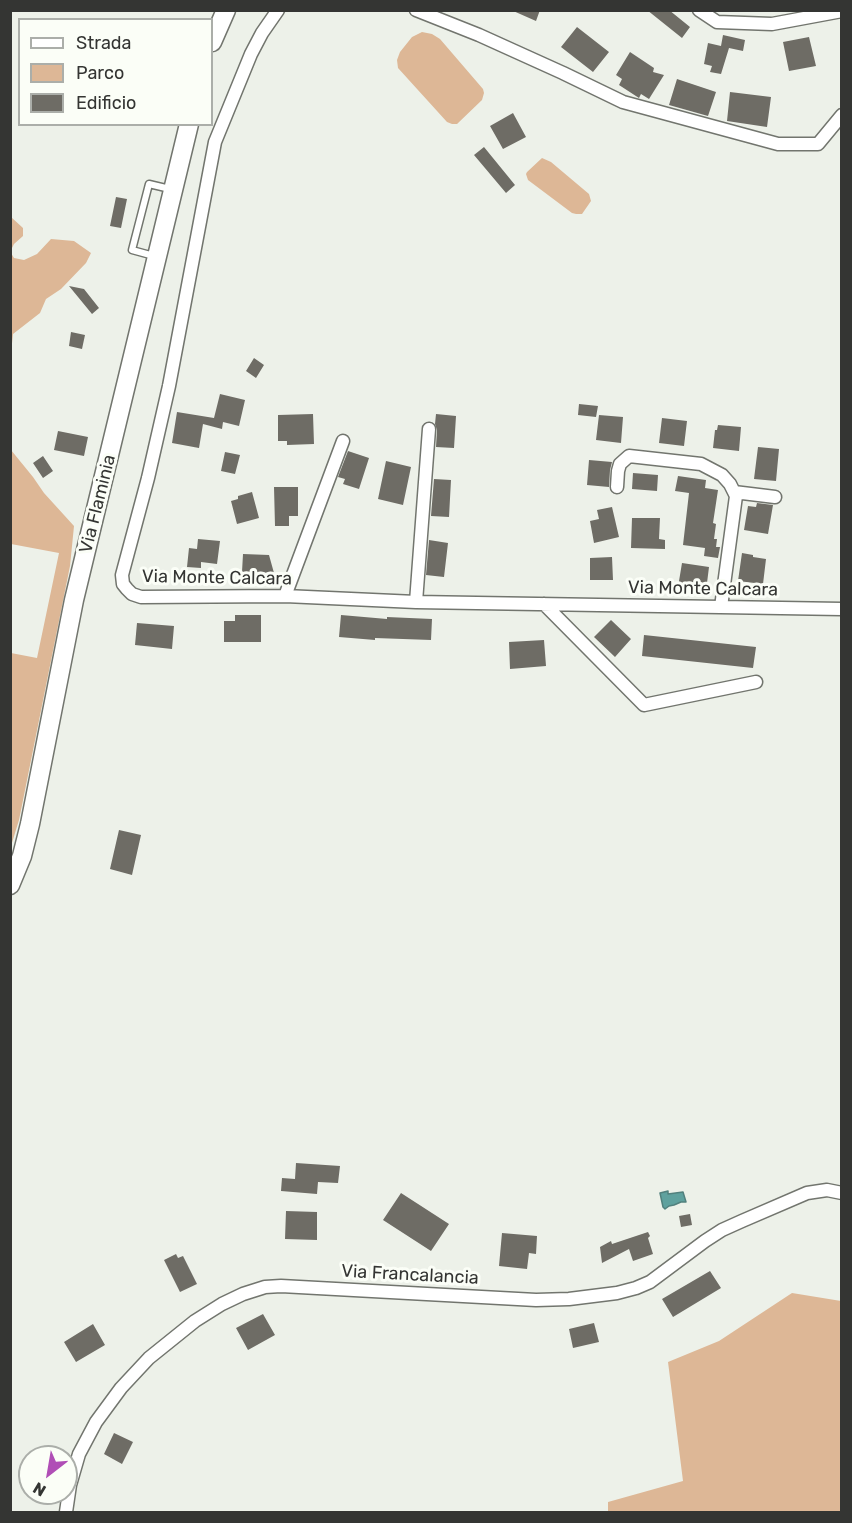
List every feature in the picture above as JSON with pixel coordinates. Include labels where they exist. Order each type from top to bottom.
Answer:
[{"type":"main road","points":[[213,40],[226,10]]},
{"type":"main road","name":"Via Flaminia","points":[[10,885],[22,856],[32,816],[70,620],[189,126]]},
{"type":"street","name":"Via Monte Calcara","points":[[278,10],[251,54],[215,142],[169,386],[148,478],[122,575],[123,584],[127,589],[132,594],[141,597],[285,596],[416,602],[842,609]]},
{"type":"street","points":[[416,10],[478,35],[623,102],[778,144],[818,144],[842,115]]},
{"type":"street","points":[[699,10],[717,22],[772,24],[842,11]]},
{"type":"street","points":[[772,24],[789,10]]},
{"type":"street","points":[[416,602],[429,429]]},
{"type":"street","points":[[285,596],[343,441]]},
{"type":"street","points":[[617,487],[620,464],[628,456],[701,464],[722,475],[730,484],[736,496],[721,607]]},
{"type":"street","points":[[734,492],[775,497]]},
{"type":"street","points":[[544,604],[644,705],[756,682]]},
{"type":"street","name":"Via Francalancia","points":[[66,1512],[78,1454],[115,1395],[136,1371],[172,1340],[213,1309],[237,1297],[265,1287],[280,1286],[527,1300],[569,1299],[617,1293],[650,1282],[705,1241],[742,1221],[807,1193],[827,1190],[842,1193]]},
{"type":"lane","points":[[157,256],[132,250],[148,184],[173,190]]},
{"type":"green space","points":[[422,32],[440,39],[483,89],[482,100],[457,124],[447,122],[398,68],[397,60],[400,52],[412,37]]},
{"type":"green space","points":[[542,158],[551,162],[589,194],[591,201],[582,214],[572,213],[528,180],[527,172]]},
{"type":"green space","points":[[11,217],[23,228],[23,236],[11,250]]},
{"type":"green space","points":[[51,239],[74,241],[91,253],[86,263],[61,289],[46,299],[40,313],[13,334],[11,353],[11,253],[14,258],[24,260],[37,254]]},
{"type":"green space","points":[[11,450],[44,493],[74,526],[70,566],[19,820],[11,846],[11,653],[37,658],[59,553],[11,544]]},
{"type":"green space","points":[[792,1293],[841,1301],[841,1512],[608,1512],[608,1502],[683,1481],[668,1362],[719,1341]]},
{"type":"water","points":[[668,1191],[668,1194],[683,1192],[686,1202],[665,1209],[660,1193]]},
{"type":"building","points":[[511,10],[540,10],[536,21]]},
{"type":"building","points":[[647,10],[669,10],[690,27],[682,38]]},
{"type":"building","points":[[577,27],[609,52],[593,72],[561,47]]},
{"type":"building","points":[[723,35],[745,40],[743,51],[729,48],[721,74],[710,72],[712,66],[704,64],[708,43],[721,46]]},
{"type":"building","points":[[809,37],[816,66],[789,71],[783,42]]},
{"type":"building","points":[[630,52],[654,68],[653,72],[664,75],[649,99],[641,94],[639,98],[619,85],[622,79],[616,75]]},
{"type":"building","points":[[677,79],[716,92],[708,116],[669,105]]},
{"type":"building","points":[[730,92],[771,97],[767,127],[727,121]]},
{"type":"building","points":[[513,113],[526,137],[503,149],[490,126]]},
{"type":"building","points":[[484,147],[515,185],[506,193],[474,155]]},
{"type":"building","points":[[116,197],[127,199],[121,228],[110,226]]},
{"type":"building","points":[[69,286],[84,289],[99,308],[92,314]]},
{"type":"building","points":[[71,332],[85,335],[82,349],[69,346]]},
{"type":"building","points":[[254,358],[264,365],[256,378],[246,371]]},
{"type":"building","points":[[220,394],[245,400],[239,426],[223,422],[222,429],[203,424],[199,448],[172,443],[177,412],[214,418]]},
{"type":"building","points":[[579,404],[598,406],[596,417],[578,415]]},
{"type":"building","points":[[313,414],[314,444],[287,445],[287,441],[278,441],[278,415]]},
{"type":"building","points":[[436,414],[456,416],[454,448],[436,447]]},
{"type":"building","points":[[599,415],[623,417],[621,443],[596,440]]},
{"type":"building","points":[[662,418],[687,421],[684,446],[659,443]]},
{"type":"building","points":[[718,425],[741,427],[739,451],[713,448],[715,430]]},
{"type":"building","points":[[58,431],[88,437],[84,456],[54,450]]},
{"type":"building","points":[[758,447],[779,449],[776,481],[754,479]]},
{"type":"building","points":[[348,451],[369,458],[359,489],[343,484],[345,479],[338,477]]},
{"type":"building","points":[[225,452],[240,455],[235,474],[221,471]]},
{"type":"building","points":[[43,456],[53,471],[43,478],[33,463]]},
{"type":"building","points":[[589,460],[612,462],[609,487],[587,485]]},
{"type":"building","points":[[386,461],[411,467],[403,505],[378,499]]},
{"type":"building","points":[[633,473],[658,475],[657,491],[632,489]]},
{"type":"building","points":[[678,476],[706,480],[705,488],[718,490],[713,523],[716,524],[714,539],[717,539],[716,547],[720,547],[718,558],[704,556],[705,548],[683,545],[689,493],[675,491]]},
{"type":"building","points":[[434,479],[451,480],[449,517],[431,516]]},
{"type":"building","points":[[274,487],[298,487],[298,516],[289,516],[289,526],[275,526]]},
{"type":"building","points":[[252,492],[259,518],[237,524],[231,501],[238,499],[238,496]]},
{"type":"building","points":[[757,503],[773,505],[768,534],[744,530],[748,506],[756,507]]},
{"type":"building","points":[[612,507],[619,537],[594,543],[590,521],[599,519],[597,510]]},
{"type":"building","points":[[632,518],[660,518],[659,539],[665,540],[665,549],[631,548]]},
{"type":"building","points":[[198,539],[220,541],[217,564],[201,562],[201,568],[187,567],[189,548],[197,549]]},
{"type":"building","points":[[429,540],[448,543],[444,577],[426,575]]},
{"type":"building","points":[[742,553],[766,559],[763,584],[738,581]]},
{"type":"building","points":[[243,554],[269,555],[274,573],[242,572]]},
{"type":"building","points":[[612,557],[613,580],[590,580],[590,558]]},
{"type":"building","points":[[682,563],[709,567],[706,591],[678,587]]},
{"type":"building","points":[[235,615],[261,615],[261,642],[224,642],[224,621],[235,621]]},
{"type":"building","points":[[341,615],[387,619],[387,617],[432,619],[431,640],[375,638],[375,640],[339,637]]},
{"type":"building","points":[[611,620],[631,639],[615,657],[594,637]]},
{"type":"building","points":[[137,623],[174,626],[172,649],[135,645]]},
{"type":"building","points":[[644,635],[756,647],[753,668],[642,656]]},
{"type":"building","points":[[544,640],[546,666],[510,669],[509,642]]},
{"type":"building","points":[[119,830],[141,835],[132,875],[110,869]]},
{"type":"building","points":[[296,1163],[340,1166],[338,1183],[318,1182],[317,1194],[281,1191],[282,1178],[295,1179]]},
{"type":"building","points":[[401,1193],[449,1224],[431,1251],[383,1220]]},
{"type":"building","points":[[286,1211],[317,1212],[317,1240],[285,1239]]},
{"type":"building","points":[[690,1214],[692,1225],[681,1227],[679,1216]]},
{"type":"building","points":[[648,1232],[653,1254],[633,1261],[629,1249],[602,1263],[600,1247],[611,1241],[612,1244]]},
{"type":"building","points":[[502,1233],[537,1236],[536,1254],[529,1253],[527,1269],[499,1266]]},
{"type":"building","points":[[176,1254],[178,1258],[183,1256],[197,1284],[180,1292],[164,1260]]},
{"type":"building","points":[[710,1271],[721,1288],[673,1317],[662,1299]]},
{"type":"building","points":[[263,1314],[275,1335],[248,1350],[236,1328]]},
{"type":"building","points":[[594,1323],[599,1342],[573,1348],[569,1329]]},
{"type":"building","points":[[93,1324],[105,1345],[76,1362],[64,1342]]},
{"type":"building","points":[[114,1433],[133,1442],[122,1464],[104,1454]]}]
